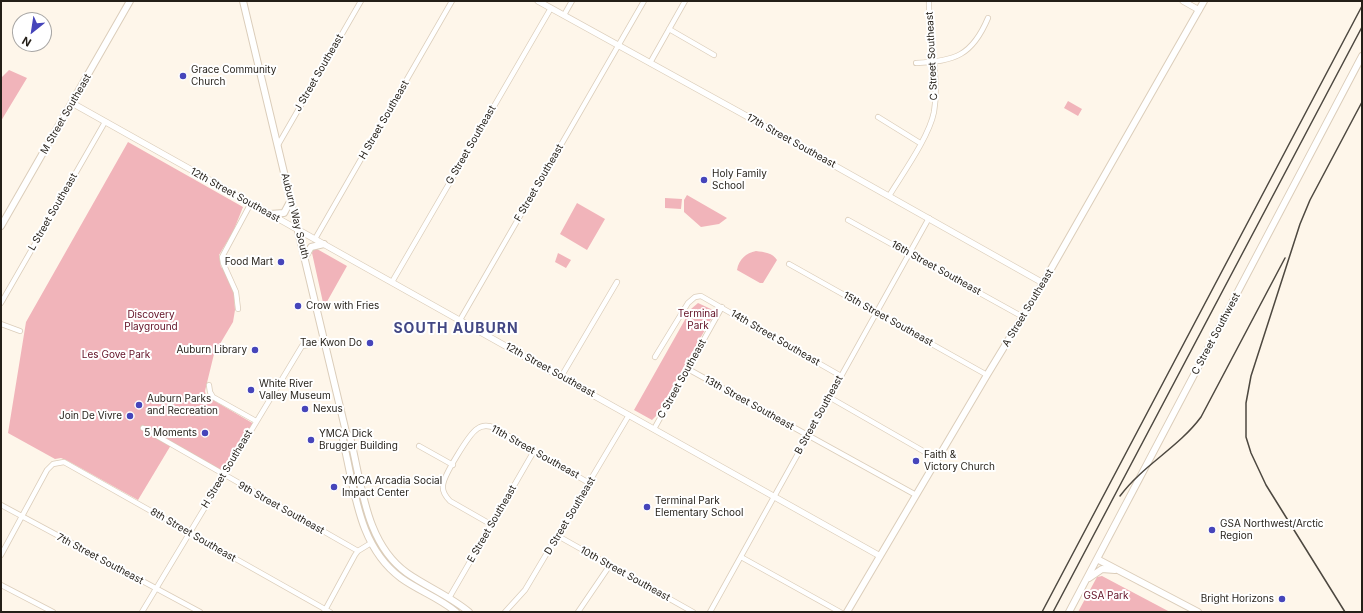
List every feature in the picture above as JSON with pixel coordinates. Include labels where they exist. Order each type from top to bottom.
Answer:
[{"type":"main road","name":"M Street Southeast","points":[[1,226],[130,1]]},
{"type":"main road","name":"Auburn Way South","points":[[243,1],[346,432],[350,437],[368,511],[377,539],[388,555],[402,569],[470,612]]},
{"type":"main road","name":"A Street Southeast","points":[[847,612],[987,375],[1043,284],[1204,1]]},
{"type":"main road","name":"C Street Southwest","points":[[1069,612],[1362,56]]},
{"type":"main road","points":[[270,214],[284,213],[291,200]]},
{"type":"main road","points":[[305,257],[311,247],[324,244]]},
{"type":"main road","name":"Auburn Way South","points":[[346,432],[343,439],[344,446],[363,526],[371,543],[388,566],[400,577],[456,612]]},
{"type":"main road","points":[[371,543],[377,539]]},
{"type":"main road","points":[[1097,559],[1198,612]]},
{"type":"main road","points":[[1084,584],[1100,570],[1106,569],[1122,572]]},
{"type":"main road","points":[[458,604],[463,612]]},
{"type":"street","name":"J Street Southeast","points":[[278,145],[361,1]]},
{"type":"street","name":"H Street Southeast","points":[[315,239],[452,1]]},
{"type":"street","name":"17th Street Southeast","points":[[538,1],[929,218],[1043,284]]},
{"type":"street","points":[[564,15],[572,1]]},
{"type":"street","name":"F Street Southeast","points":[[460,320],[644,1]]},
{"type":"street","points":[[650,63],[685,1]]},
{"type":"street","name":"C Street Southeast","points":[[889,196],[929,128],[934,113],[935,96],[929,1]]},
{"type":"street","points":[[1183,1],[1199,10]]},
{"type":"street","name":"G Street Southeast","points":[[392,282],[551,8]]},
{"type":"street","points":[[916,64],[950,59],[968,51],[978,39],[988,18]]},
{"type":"street","points":[[669,29],[714,54]]},
{"type":"street","name":"12th Street Southeast","points":[[72,103],[880,556]]},
{"type":"street","points":[[878,117],[920,143]]},
{"type":"street","name":"L Street Southeast","points":[[1,303],[105,122]]},
{"type":"street","points":[[238,309],[236,292],[223,263],[222,257],[252,203]]},
{"type":"street","name":"B Street Southeast","points":[[710,612],[929,218]]},
{"type":"street","name":"16th Street Southeast","points":[[848,220],[1023,317]]},
{"type":"street","name":"15th Street Southeast","points":[[789,264],[987,375]]},
{"type":"street","points":[[561,377],[617,282]]},
{"type":"street","name":"14th Street Southeast","points":[[655,357],[690,300],[698,296],[722,307],[841,376]]},
{"type":"street","name":"C Street Southeast","points":[[654,429],[722,307]]},
{"type":"street","points":[[1,324],[20,331]]},
{"type":"street","name":"H Street Southeast","points":[[142,612],[302,346],[325,342]]},
{"type":"street","name":"13th Street Southeast","points":[[688,369],[916,495]]},
{"type":"street","points":[[209,385],[210,393],[214,398],[256,421]]},
{"type":"street","points":[[829,397],[937,459]]},
{"type":"street","name":"D Street Southeast","points":[[505,612],[521,595],[558,536],[629,415]]},
{"type":"street","name":"11th Street Southeast","points":[[453,465],[473,432],[480,427],[493,427],[589,483]]},
{"type":"street","name":"9th Street Southeast","points":[[143,428],[358,551]]},
{"type":"street","points":[[419,446],[453,465],[444,480],[444,492],[450,501],[492,524]]},
{"type":"street","name":"E Street Southeast","points":[[449,598],[534,451]]},
{"type":"street","name":"8th Street Southeast","points":[[21,517],[47,470],[56,463],[67,463],[327,611]]},
{"type":"street","name":"7th Street Southeast","points":[[1,505],[200,612]]},
{"type":"street","points":[[1,555],[21,517]]},
{"type":"street","name":"10th Street Southeast","points":[[558,536],[693,612]]},
{"type":"street","points":[[327,611],[358,551],[371,543]]},
{"type":"street","points":[[741,557],[840,612]]},
{"type":"street","points":[[578,612],[610,565]]},
{"type":"street","points":[[1,585],[53,612]]},
{"type":"green space","points":[[9,70],[27,78],[1,121],[1,78]]},
{"type":"green space","points":[[1068,101],[1082,109],[1078,116],[1064,108]]},
{"type":"green space","name":"Les Gove Park","points":[[128,142],[243,207],[233,232],[219,255],[221,267],[226,271],[234,292],[235,310],[233,322],[214,354],[205,391],[206,396],[254,424],[224,475],[171,445],[138,500],[68,461],[61,458],[55,459],[8,433],[26,322]]},
{"type":"green space","points":[[687,195],[727,218],[719,224],[701,227],[684,212],[684,200]]},
{"type":"green space","points":[[665,198],[682,199],[681,209],[665,208]]},
{"type":"green space","points":[[577,203],[605,219],[587,250],[560,234]]},
{"type":"green space","points":[[317,249],[347,266],[324,307],[312,253],[313,250]]},
{"type":"green space","points":[[756,251],[771,254],[777,260],[763,283],[760,283],[737,270],[739,263],[744,257],[749,253]]},
{"type":"green space","points":[[558,253],[571,260],[566,268],[555,262]]},
{"type":"green space","name":"Terminal Park","points":[[698,303],[713,310],[714,314],[656,416],[652,420],[634,410],[691,309]]},
{"type":"green space","name":"GSA Park","points":[[1102,576],[1170,612],[1078,612],[1097,577]]},
{"type":"railway","points":[[1042,612],[1362,6]]},
{"type":"railway","points":[[1053,612],[1362,27]]},
{"type":"railway","points":[[1345,612],[1266,485],[1251,453],[1246,437],[1246,403],[1251,376],[1300,224],[1310,200],[1362,102]]},
{"type":"railway","points":[[1120,496],[1139,475],[1182,438],[1201,417],[1285,258]]},
{"type":"place","name":"Grace Community Church","points":[[183,76]]},
{"type":"place","name":"Holy Family School","points":[[704,180]]},
{"type":"place","name":"Food Mart","points":[[281,262]]},
{"type":"place","name":"Crow with Fries","points":[[298,306]]},
{"type":"place","name":"Tae Kwon Do","points":[[370,343]]},
{"type":"place","name":"Auburn Library","points":[[255,350]]},
{"type":"place","name":"White River Valley Museum","points":[[251,390]]},
{"type":"place","name":"Auburn Parks and Recreation","points":[[139,405]]},
{"type":"place","name":"Nexus","points":[[305,409]]},
{"type":"place","name":"Join De Vivre","points":[[130,416]]},
{"type":"place","name":"5 Moments","points":[[205,433]]},
{"type":"place","name":"YMCA Dick Brugger Building","points":[[311,440]]},
{"type":"place","name":"Faith & Victory Church","points":[[916,461]]},
{"type":"place","name":"YMCA Arcadia Social Impact Center","points":[[334,487]]},
{"type":"place","name":"Terminal Park Elementary School","points":[[647,507]]},
{"type":"place","name":"GSA Northwest/Arctic Region","points":[[1212,530]]},
{"type":"place","name":"Bright Horizons","points":[[1282,599]]},
{"type":"district","name":"SOUTH AUBURN","points":[[456,329]]},
{"type":"park label","name":"Discovery Playground","points":[[151,320]]}]
